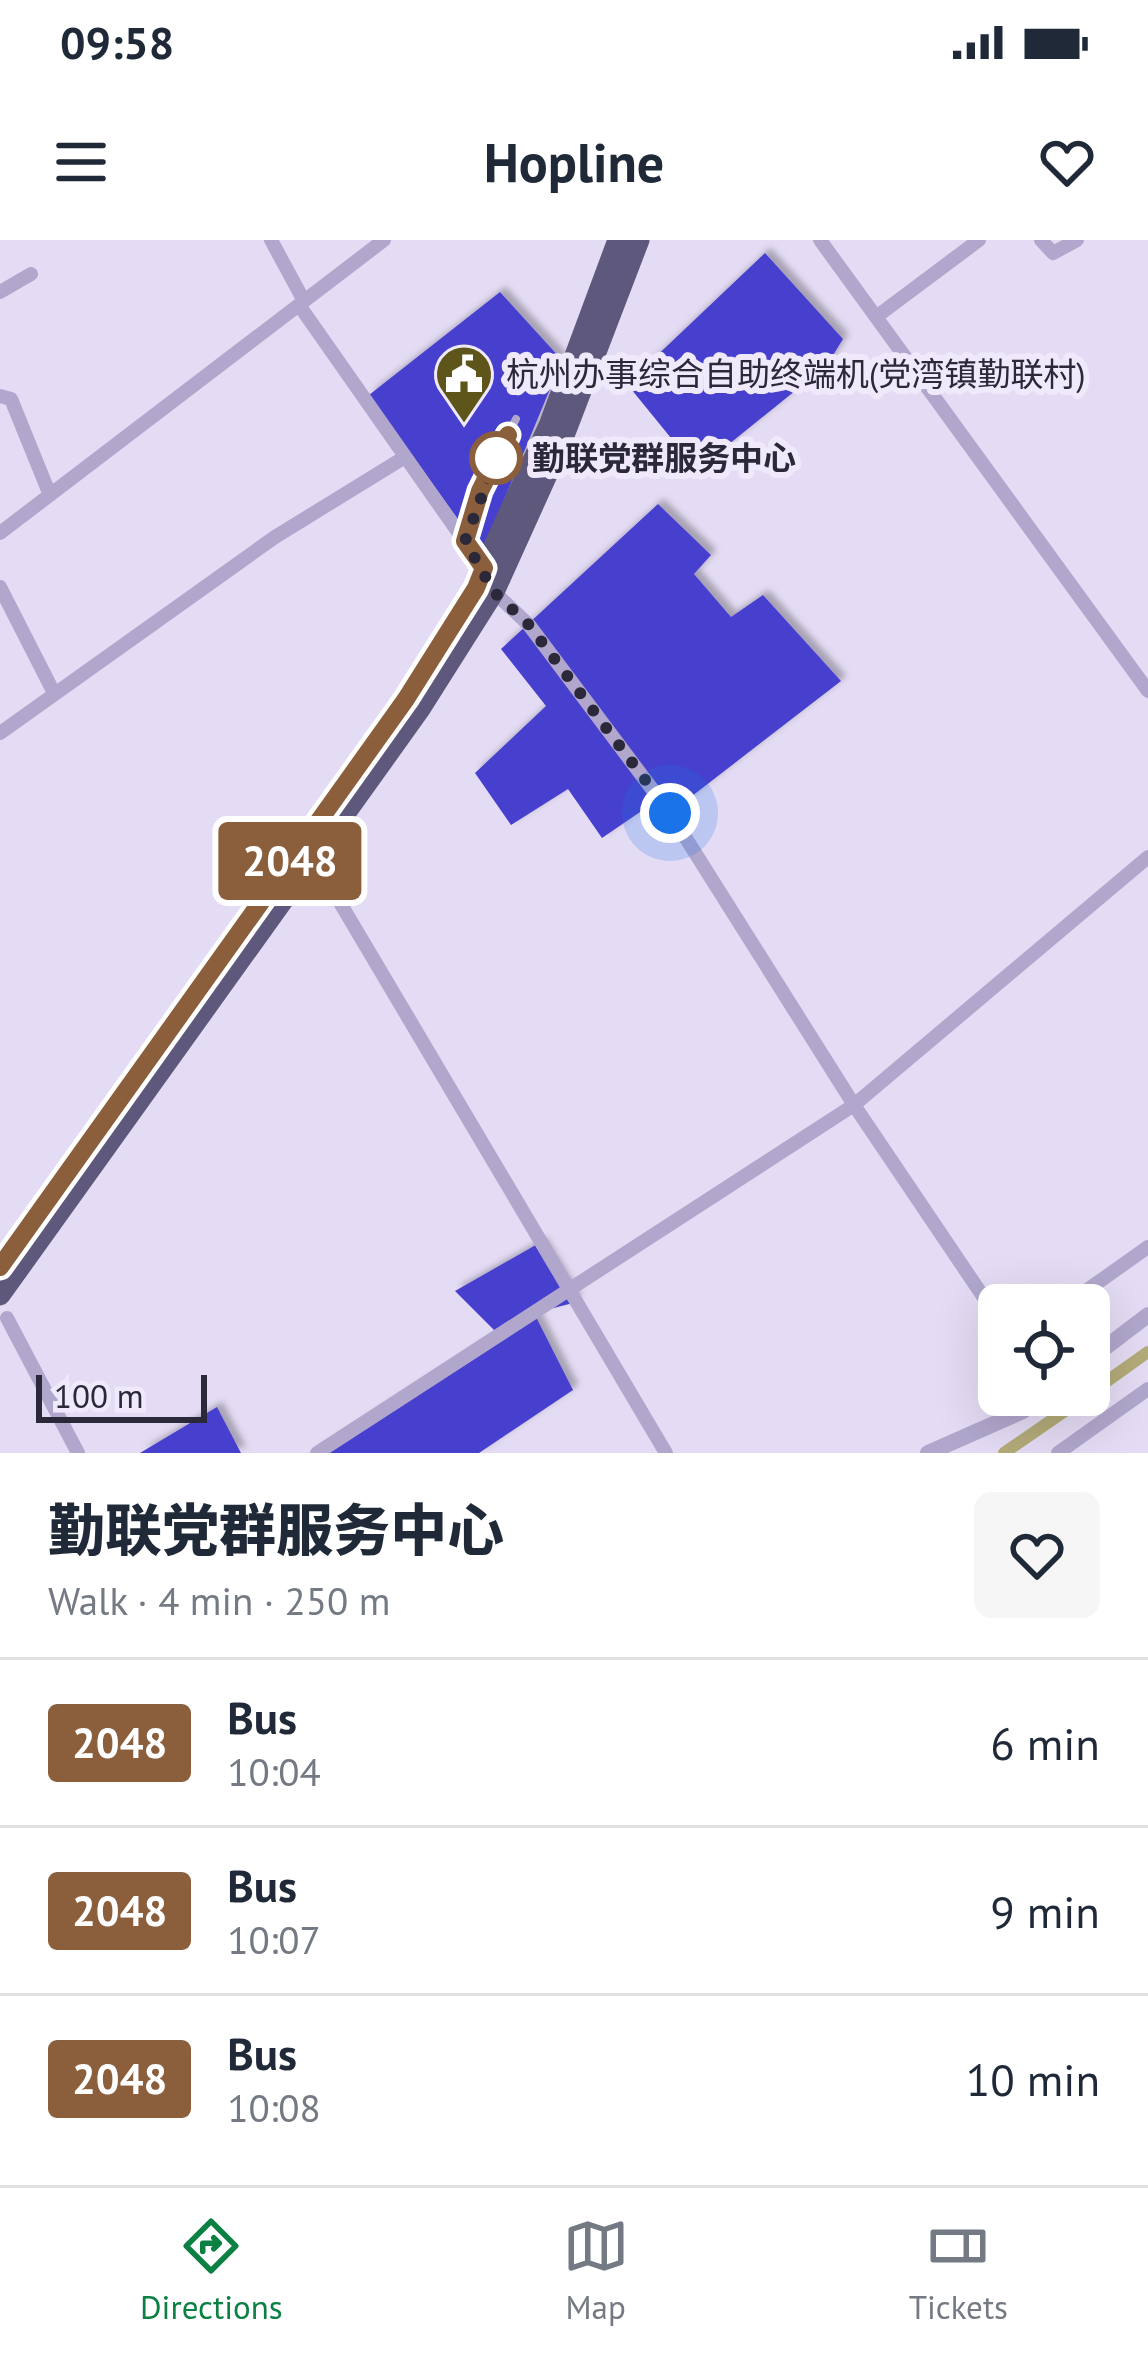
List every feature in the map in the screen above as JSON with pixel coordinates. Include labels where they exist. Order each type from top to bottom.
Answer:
[{"type":"main road","points":[[0,1267],[406,699],[484,568],[550,423],[618,240]]},
{"type":"main road","points":[[3,1306],[494,592],[560,446],[639,240]]},
{"type":"street","points":[[271,240],[301,303],[484,568],[494,592],[529,625],[670,813],[854,1105],[978,1288]]},
{"type":"street","points":[[0,533],[384,240]]},
{"type":"street","points":[[820,240],[1148,691]]},
{"type":"street","points":[[876,317],[979,240]]},
{"type":"street","points":[[1042,240],[1053,253],[1077,240]]},
{"type":"street","points":[[0,292],[31,274]]},
{"type":"street","points":[[0,396],[11,399],[50,495]]},
{"type":"street","points":[[0,733],[275,537],[405,457]]},
{"type":"street","points":[[0,587],[53,693]]},
{"type":"street","points":[[313,857],[666,1453]]},
{"type":"street","points":[[317,1453],[854,1105],[1148,857]]},
{"type":"street","points":[[1096,1284],[1148,1247]]},
{"type":"street","points":[[3,1306],[78,1453]]},
{"type":"street","points":[[1110,1344],[1148,1315]]},
{"type":"street","points":[[1058,1453],[1148,1389]]},
{"type":"street","points":[[928,1453],[1011,1416]]},
{"type":"lane","points":[[465,541],[480,491],[516,419]]},
{"type":"building","points":[[765,253],[843,339],[827,365],[697,470],[627,384]]},
{"type":"building","name":"杭州办事综合自助终端机(党湾镇勤联村)","points":[[500,292],[562,360],[482,553],[369,395]]},
{"type":"building","points":[[658,504],[711,555],[694,574],[731,617],[763,595],[841,681],[670,813],[659,799],[602,838],[568,789],[511,825],[475,773],[546,706],[501,649]]},
{"type":"building","points":[[541,1242],[577,1302],[534,1313],[573,1390],[479,1453],[317,1453],[499,1335],[455,1291]]},
{"type":"building","points":[[217,1407],[241,1453],[140,1453]]},
{"type":"waterway","points":[[1110,1379],[1148,1352]]},
{"type":"waterway","points":[[1004,1453],[1058,1416]]},
{"type":"bus line","name":"2048","points":[[0,1267],[406,699],[476,588],[484,568],[465,541],[480,491],[508,435]]},
{"type":"place","name":"杭州办事综合自助终端机(党湾镇勤联村)","points":[[464,425]]},
{"type":"place","name":"勤联党群服务中心","points":[[496,458]]},
{"type":"route","points":[[496,458],[465,541],[494,592],[529,625],[670,813]]}]
